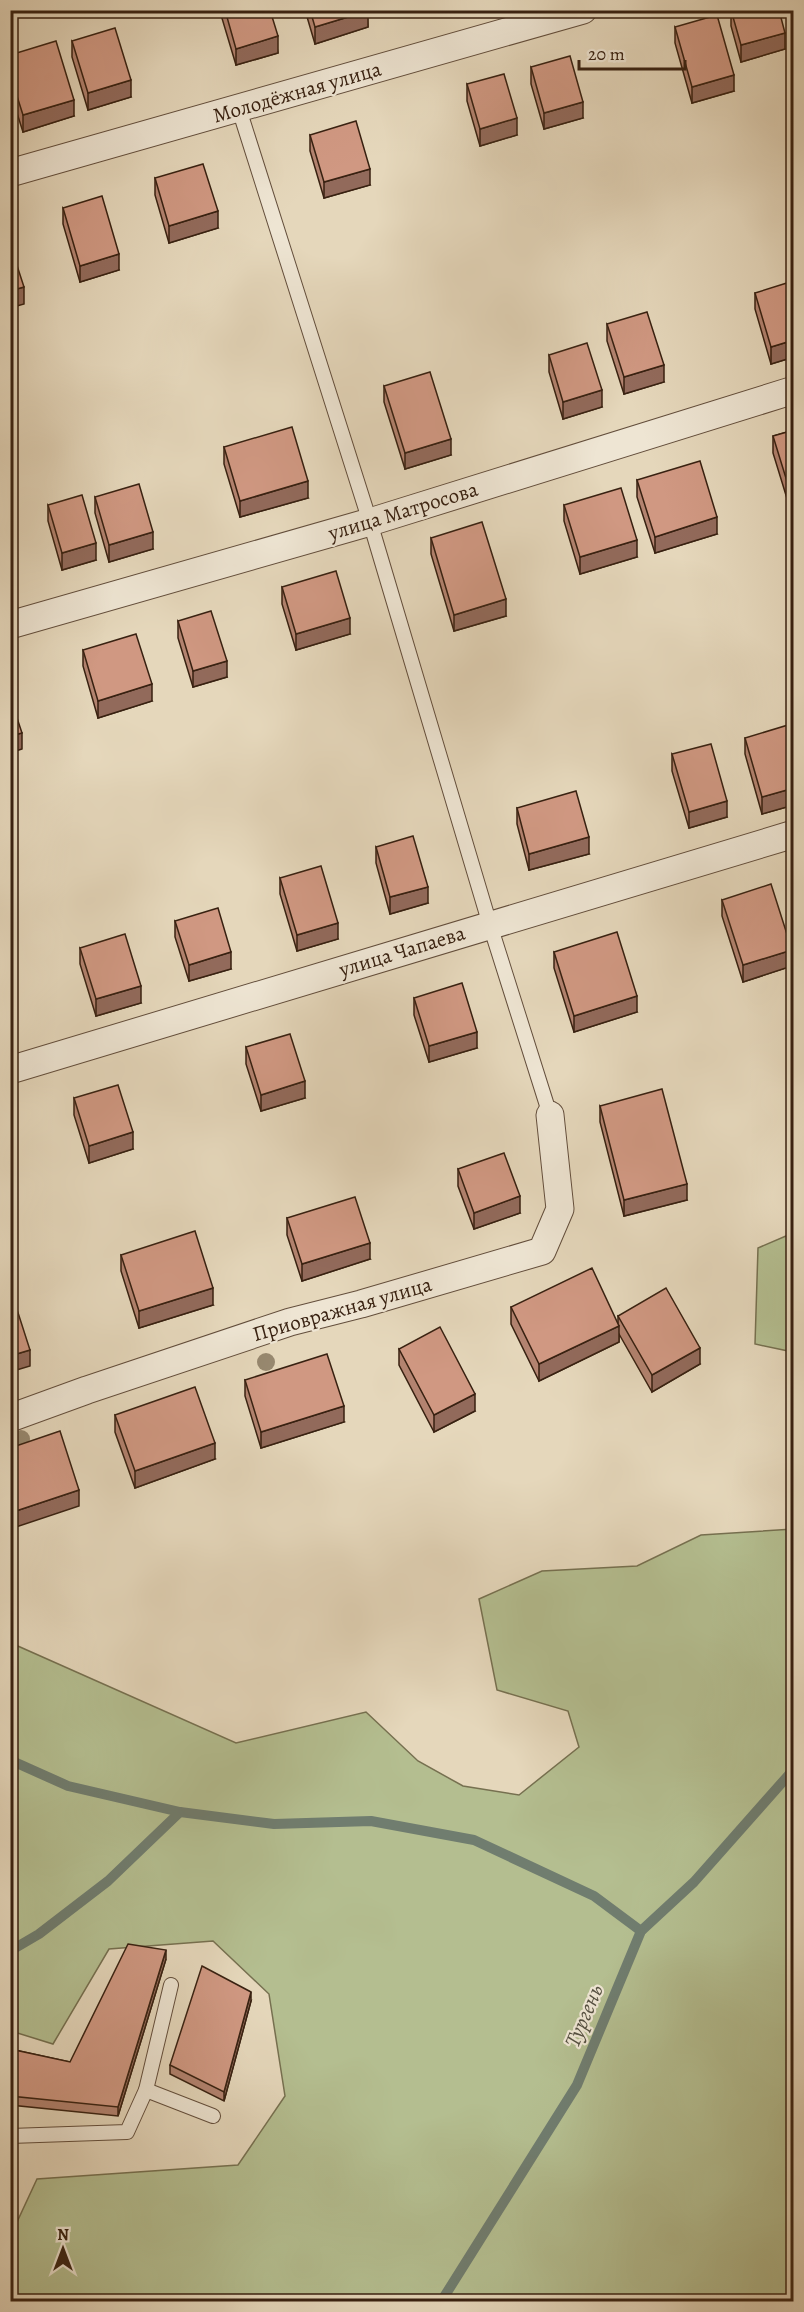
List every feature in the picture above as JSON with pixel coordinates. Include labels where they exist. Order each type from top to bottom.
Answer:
[{"type":"street","name":"Молодёжная улица","points":[[10,173],[583,10]]},
{"type":"street","name":"улица Матросова","points":[[10,625],[370,522],[794,390]]},
{"type":"street","name":"улица Чапаева","points":[[10,1070],[794,834]]},
{"type":"street","name":"Приовражная улица","points":[[10,1418],[290,1322],[361,1304],[542,1251],[560,1209],[550,1115]]},
{"type":"lane","points":[[239,109],[370,522],[490,925],[550,1115]]},
{"type":"lane","points":[[10,2136],[127,2132],[146,2090],[171,1984]]},
{"type":"lane","points":[[146,2090],[213,2116]]},
{"type":"green space","points":[[793,1233],[793,1352],[755,1344],[758,1248]]},
{"type":"green space","points":[[793,1529],[793,2301],[11,2302],[11,2235],[37,2179],[238,2165],[285,2096],[269,1994],[213,1941],[109,1949],[53,2044],[11,2031],[11,1643],[236,1743],[366,1712],[418,1761],[463,1786],[519,1795],[579,1747],[568,1711],[497,1690],[479,1599],[542,1571],[637,1566],[701,1535]]},
{"type":"building","points":[[225,10],[270,10],[278,36],[236,49]]},
{"type":"building","points":[[310,10],[367,10],[368,11],[315,27]]},
{"type":"building","points":[[731,10],[779,10],[785,33],[741,45]]},
{"type":"building","points":[[717,15],[734,75],[692,87],[675,27]]},
{"type":"building","points":[[115,28],[131,80],[88,93],[72,41]]},
{"type":"building","points":[[56,41],[74,100],[23,115],[10,74],[10,55]]},
{"type":"building","points":[[570,56],[583,102],[544,113],[531,67]]},
{"type":"building","points":[[504,74],[517,118],[480,129],[467,84]]},
{"type":"building","points":[[356,121],[370,169],[324,182],[310,135]]},
{"type":"building","points":[[203,164],[218,211],[169,226],[155,178]]},
{"type":"building","points":[[102,196],[119,254],[80,266],[63,208]]},
{"type":"building","points":[[10,244],[24,287],[10,291]]},
{"type":"building","points":[[790,282],[794,294],[794,340],[771,347],[755,293]]},
{"type":"building","points":[[647,312],[664,365],[624,377],[607,324]]},
{"type":"building","points":[[587,343],[602,390],[563,402],[549,355]]},
{"type":"building","points":[[430,372],[451,439],[405,453],[384,386]]},
{"type":"building","points":[[292,427],[308,481],[240,501],[224,447]]},
{"type":"building","points":[[794,430],[794,487],[789,488],[773,436]]},
{"type":"building","points":[[700,461],[717,517],[655,537],[637,480]]},
{"type":"building","points":[[139,484],[153,532],[109,545],[95,497]]},
{"type":"building","points":[[621,488],[637,540],[580,557],[564,505]]},
{"type":"building","points":[[82,495],[96,543],[62,553],[48,505]]},
{"type":"building","points":[[482,522],[506,599],[454,615],[431,538]]},
{"type":"building","points":[[336,571],[350,618],[296,634],[282,587]]},
{"type":"building","points":[[211,611],[227,661],[193,671],[178,621]]},
{"type":"building","points":[[136,634],[152,684],[98,701],[83,650]]},
{"type":"building","points":[[10,697],[22,733],[10,736]]},
{"type":"building","points":[[788,725],[794,743],[794,788],[762,797],[745,738]]},
{"type":"building","points":[[711,744],[727,801],[689,812],[672,754]]},
{"type":"building","points":[[576,791],[589,837],[529,854],[517,808]]},
{"type":"building","points":[[413,836],[428,887],[390,897],[376,847]]},
{"type":"building","points":[[321,866],[338,923],[297,935],[280,878]]},
{"type":"building","points":[[771,884],[792,950],[743,965],[722,900]]},
{"type":"building","points":[[218,908],[231,952],[189,965],[175,921]]},
{"type":"building","points":[[617,932],[637,996],[574,1016],[554,952]]},
{"type":"building","points":[[125,934],[141,986],[96,999],[80,948]]},
{"type":"building","points":[[462,983],[477,1032],[429,1046],[414,998]]},
{"type":"building","points":[[10,1007],[14,1019],[10,1020]]},
{"type":"building","points":[[290,1034],[305,1081],[261,1095],[246,1047]]},
{"type":"building","points":[[118,1085],[133,1132],[89,1146],[74,1098]]},
{"type":"building","points":[[662,1089],[687,1184],[624,1200],[600,1106]]},
{"type":"building","points":[[504,1153],[520,1196],[474,1213],[458,1169]]},
{"type":"building","points":[[355,1197],[370,1243],[302,1264],[287,1218]]},
{"type":"building","points":[[195,1231],[213,1288],[139,1311],[121,1255]]},
{"type":"building","points":[[592,1268],[619,1326],[539,1364],[511,1307]]},
{"type":"building","points":[[666,1288],[700,1348],[652,1375],[618,1316]]},
{"type":"building","points":[[10,1294],[12,1294],[30,1350],[10,1356]]},
{"type":"building","points":[[440,1327],[475,1394],[434,1415],[399,1349]]},
{"type":"building","points":[[327,1354],[344,1406],[261,1432],[245,1380]]},
{"type":"building","points":[[195,1387],[215,1443],[135,1471],[115,1415]]},
{"type":"building","points":[[60,1431],[79,1490],[10,1513],[10,1448]]},
{"type":"building","points":[[128,1944],[166,1950],[118,2107],[10,2096],[10,2049],[70,2062]]},
{"type":"building","points":[[202,1966],[251,1992],[224,2092],[170,2065]]},
{"type":"waterway","points":[[10,1760],[68,1786],[180,1812],[274,1824],[371,1821],[474,1840],[594,1896],[641,1931]]},
{"type":"waterway","name":"Тургень","points":[[439,2302],[577,2085],[641,1931],[694,1882],[794,1769]]},
{"type":"waterway","points":[[10,1951],[39,1934],[108,1881],[180,1812]]}]
